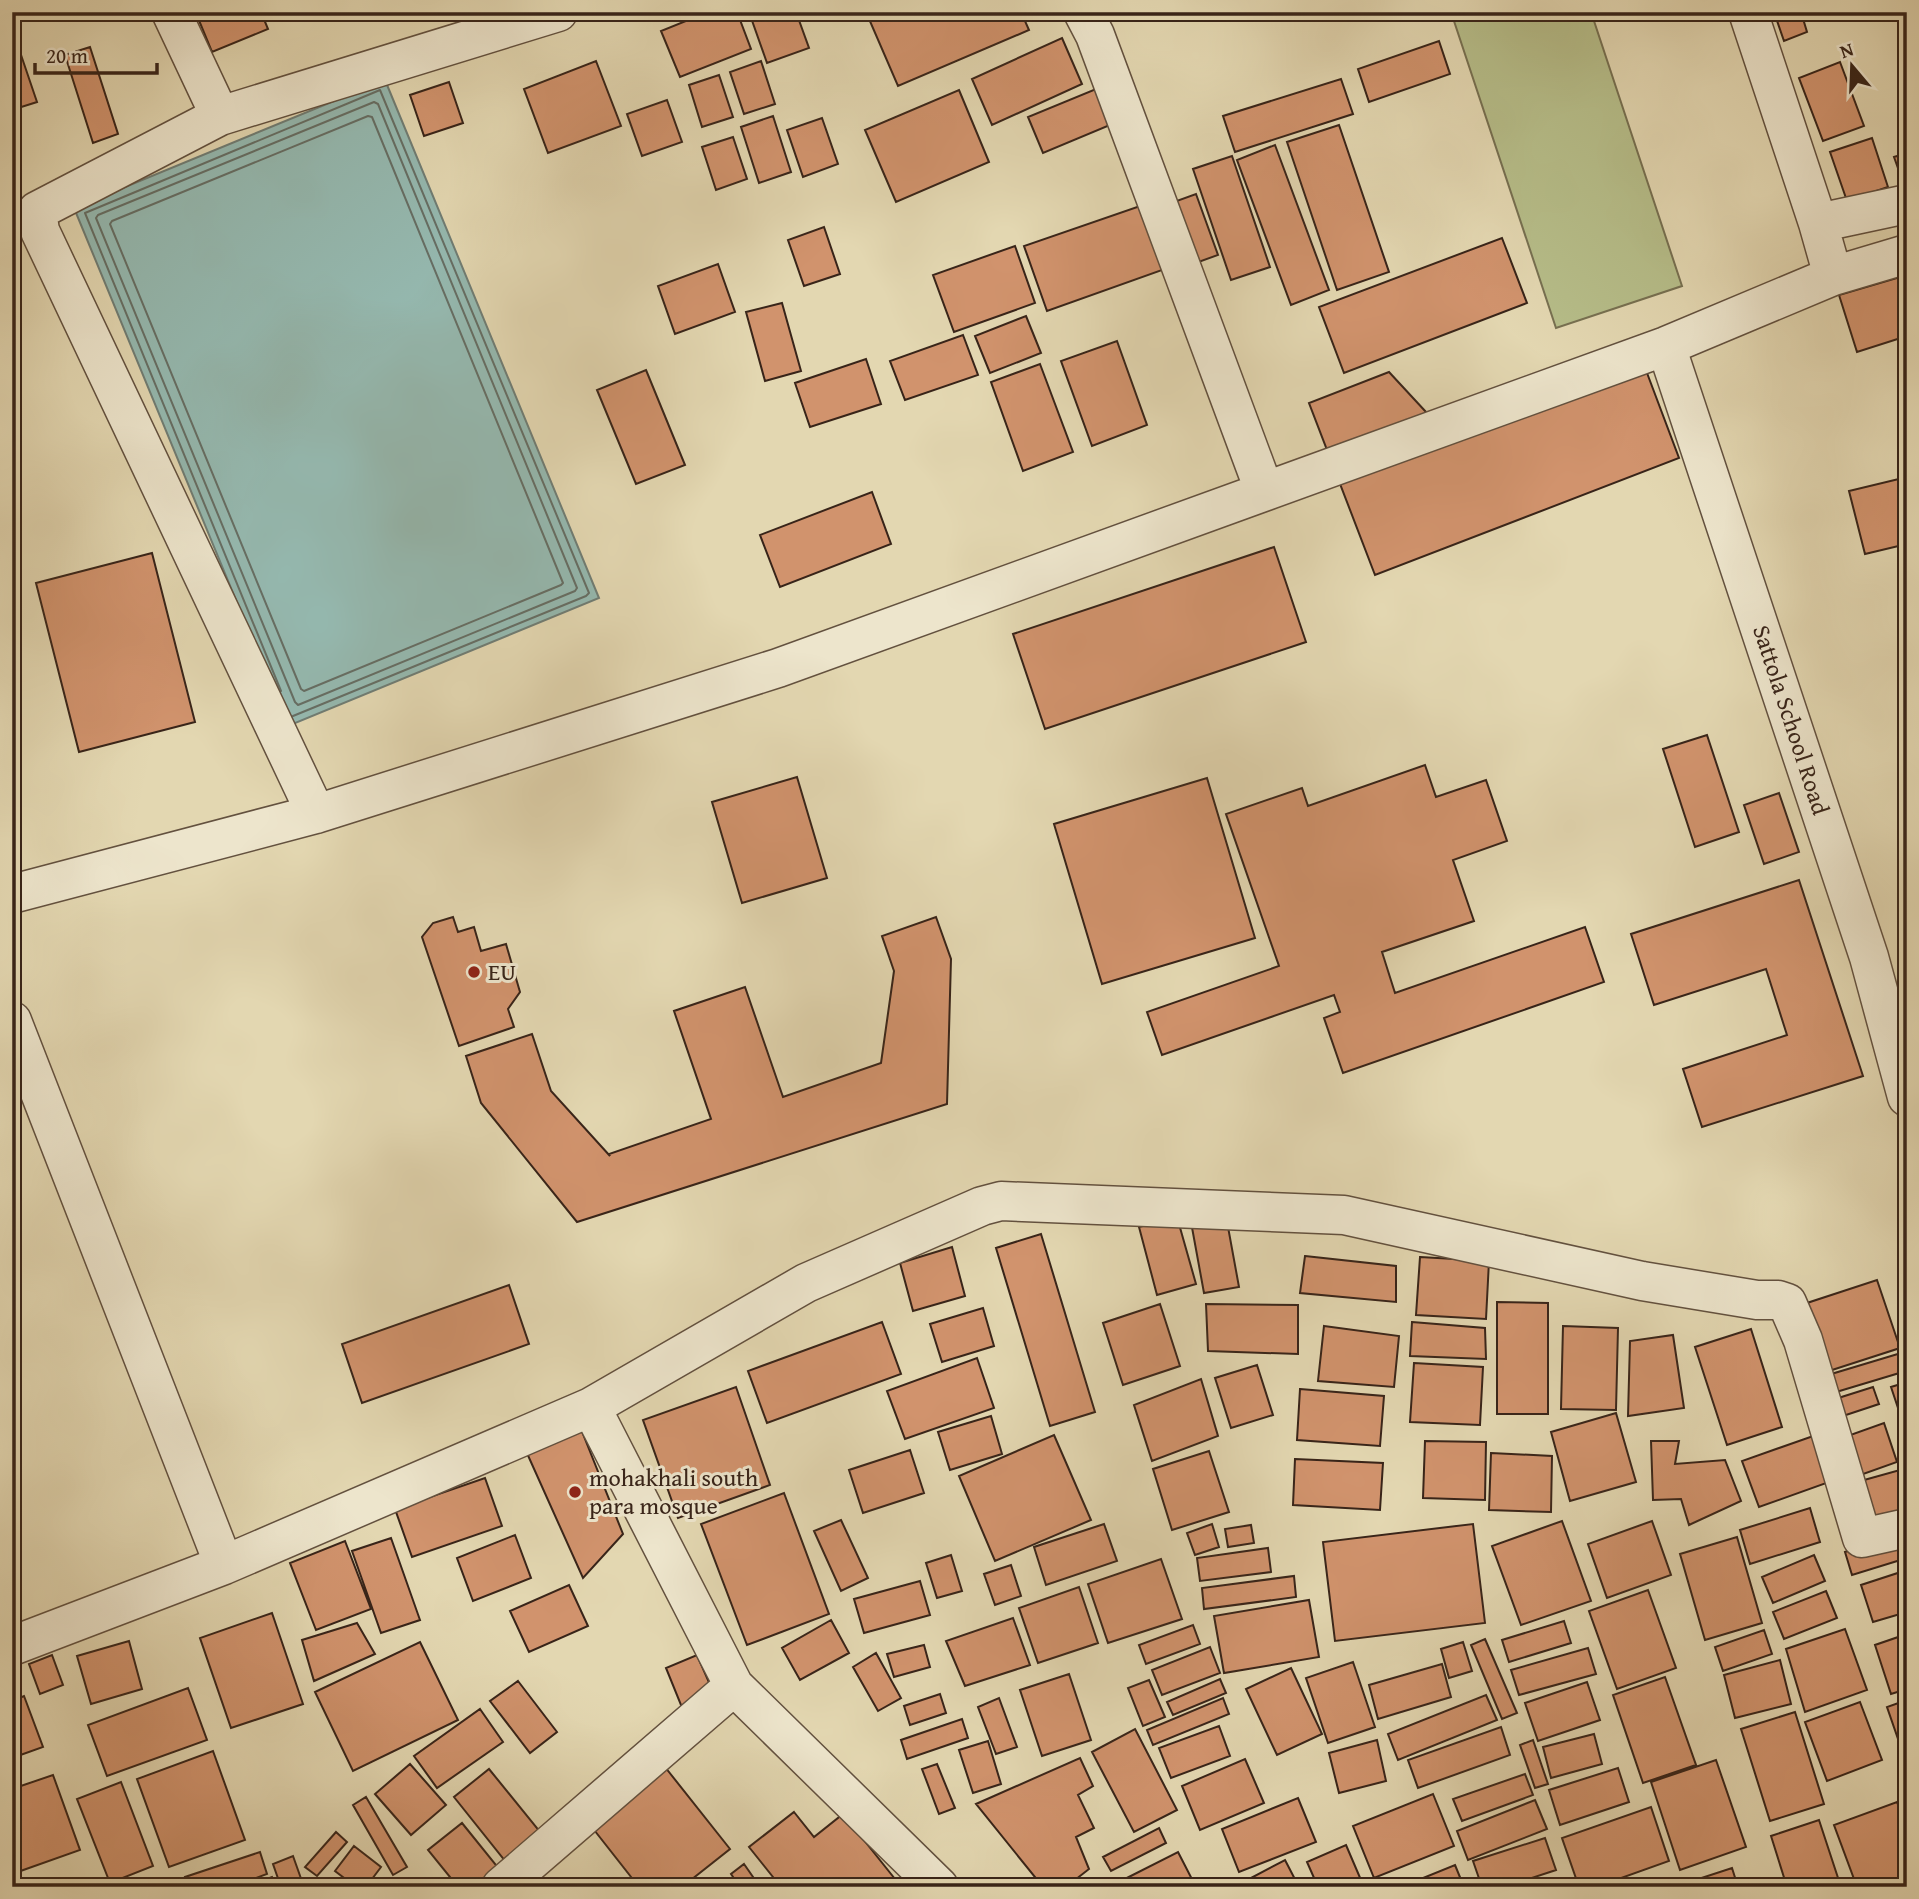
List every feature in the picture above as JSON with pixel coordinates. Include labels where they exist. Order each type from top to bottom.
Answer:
[{"type":"street","points":[[171,12],[220,116]]},
{"type":"street","points":[[316,814],[40,231],[37,211],[220,116],[558,12]]},
{"type":"street","points":[[1083,12],[1095,35],[1264,491]]},
{"type":"street","points":[[1748,12],[1833,276]]},
{"type":"street","points":[[1818,223],[1907,204]]},
{"type":"street","points":[[12,894],[316,814],[778,668],[1666,346],[1833,276],[1907,254]]},
{"type":"street","name":"Sattola School Road","points":[[1666,346],[1869,957],[1907,1097]]},
{"type":"street","points":[[12,1021],[224,1565]]},
{"type":"street","points":[[12,1646],[224,1565],[591,1407],[806,1283],[982,1206],[1002,1201],[1344,1215],[1643,1281],[1787,1303],[1802,1340],[1862,1538],[1907,1528]]},
{"type":"street","points":[[591,1407],[734,1686],[939,1887]]},
{"type":"street","points":[[501,1887],[734,1686]]},
{"type":"green space","points":[[1451,12],[1591,12],[1682,286],[1556,328]]},
{"type":"water","points":[[385,80],[599,598],[288,726],[74,208]]},
{"type":"building","points":[[213,12],[261,12],[268,29],[212,52],[198,18]]},
{"type":"building","points":[[708,12],[737,12],[751,49],[680,77],[661,31]]},
{"type":"building","points":[[749,12],[796,12],[809,48],[767,63]]},
{"type":"building","points":[[866,12],[1021,12],[1029,30],[898,86]]},
{"type":"building","points":[[1774,12],[1801,12],[1807,32],[1784,41]]},
{"type":"building","points":[[1062,38],[1082,84],[992,125],[972,79]]},
{"type":"building","points":[[1439,41],[1450,74],[1369,102],[1358,69]]},
{"type":"building","points":[[90,47],[118,134],[93,143],[65,55]]},
{"type":"building","points":[[19,49],[37,102],[12,110],[12,51]]},
{"type":"building","points":[[596,61],[621,126],[548,153],[524,89]]},
{"type":"building","points":[[761,61],[775,104],[744,114],[730,72]]},
{"type":"building","points":[[1840,62],[1864,126],[1823,141],[1799,78]]},
{"type":"building","points":[[719,75],[733,117],[702,127],[689,85]]},
{"type":"building","points":[[1341,79],[1353,114],[1235,152],[1223,116]]},
{"type":"building","points":[[449,82],[463,123],[424,136],[410,95]]},
{"type":"building","points":[[1096,89],[1110,125],[1043,153],[1028,117]]},
{"type":"building","points":[[959,90],[989,162],[896,202],[865,130]]},
{"type":"building","points":[[667,100],[682,142],[642,156],[627,114]]},
{"type":"building","points":[[773,116],[791,172],[759,183],[741,127]]},
{"type":"building","points":[[822,118],[838,164],[803,177],[787,130]]},
{"type":"building","points":[[1339,125],[1389,272],[1337,290],[1287,142]]},
{"type":"building","points":[[733,137],[747,179],[716,190],[702,147]]},
{"type":"building","points":[[1872,138],[1888,187],[1847,201],[1830,152]]},
{"type":"building","points":[[1275,145],[1329,290],[1291,305],[1237,160]]},
{"type":"building","points":[[1907,153],[1907,184],[1904,185],[1894,157]]},
{"type":"building","points":[[1232,156],[1270,267],[1231,280],[1193,169]]},
{"type":"building","points":[[1196,194],[1218,255],[1193,264],[1171,203]]},
{"type":"building","points":[[1143,205],[1165,269],[1047,311],[1024,246]]},
{"type":"building","points":[[824,227],[840,274],[804,286],[788,240]]},
{"type":"building","points":[[1502,238],[1527,303],[1344,373],[1319,307]]},
{"type":"building","points":[[1015,246],[1035,303],[954,332],[933,275]]},
{"type":"building","points":[[718,264],[735,312],[675,334],[658,286]]},
{"type":"building","points":[[1907,275],[1907,336],[1857,352],[1839,295]]},
{"type":"building","points":[[782,303],[801,371],[765,381],[746,312]]},
{"type":"building","points":[[1026,316],[1041,353],[990,373],[975,336]]},
{"type":"building","points":[[963,335],[978,375],[905,400],[890,361]]},
{"type":"building","points":[[1117,341],[1147,425],[1092,446],[1061,361]]},
{"type":"building","points":[[866,359],[881,404],[810,427],[795,383]]},
{"type":"building","points":[[1040,364],[1073,452],[1023,471],[991,382]]},
{"type":"building","points":[[1644,365],[1679,458],[1375,575],[1309,403],[1389,372],[1451,439]]},
{"type":"building","points":[[646,370],[685,465],[636,484],[597,390]]},
{"type":"building","points":[[1907,477],[1907,544],[1865,554],[1849,491]]},
{"type":"building","points":[[872,492],[891,544],[780,587],[760,535]]},
{"type":"building","points":[[1274,547],[1306,642],[1045,729],[1013,634]]},
{"type":"building","points":[[152,553],[195,722],[79,752],[36,583]]},
{"type":"building","points":[[1707,735],[1739,832],[1695,847],[1663,749]]},
{"type":"building","points":[[1425,765],[1436,797],[1486,780],[1507,841],[1453,860],[1474,921],[1382,952],[1395,993],[1585,927],[1604,982],[1343,1073],[1324,1018],[1340,1012],[1334,995],[1162,1055],[1147,1012],[1279,966],[1226,814],[1302,788],[1308,806]]},
{"type":"building","points":[[797,777],[827,878],[742,903],[712,802]]},
{"type":"building","points":[[1207,778],[1255,938],[1102,984],[1054,824]]},
{"type":"building","points":[[1779,793],[1799,852],[1764,864],[1744,805]]},
{"type":"building","points":[[1799,880],[1863,1076],[1702,1127],[1683,1069],[1787,1035],[1766,969],[1654,1005],[1631,934]]},
{"type":"building","name":"EU","points":[[453,917],[458,932],[474,927],[481,951],[506,944],[520,992],[508,1009],[514,1027],[459,1046],[422,937],[433,923]]},
{"type":"building","points":[[936,917],[951,959],[947,1104],[577,1222],[481,1103],[466,1056],[532,1034],[551,1091],[610,1156],[609,1154],[711,1119],[674,1011],[745,987],[783,1097],[881,1063],[894,971],[882,936]]},
{"type":"building","points":[[1226,1216],[1239,1287],[1204,1293],[1191,1222]]},
{"type":"building","points":[[1177,1217],[1196,1284],[1157,1295],[1139,1227]]},
{"type":"building","points":[[1041,1234],[1095,1412],[1050,1426],[996,1248]]},
{"type":"building","points":[[952,1247],[965,1296],[913,1311],[900,1263]]},
{"type":"building","points":[[1305,1256],[1396,1266],[1396,1302],[1300,1293]]},
{"type":"building","points":[[1420,1257],[1489,1261],[1486,1319],[1416,1315]]},
{"type":"building","points":[[1877,1280],[1900,1348],[1829,1371],[1807,1303]]},
{"type":"building","points":[[509,1285],[529,1344],[362,1403],[342,1344]]},
{"type":"building","points":[[1497,1302],[1548,1303],[1548,1414],[1497,1414]]},
{"type":"building","points":[[1160,1304],[1180,1366],[1123,1385],[1103,1323]]},
{"type":"building","points":[[1206,1304],[1298,1305],[1298,1354],[1208,1351]]},
{"type":"building","points":[[983,1308],[994,1346],[942,1362],[930,1324]]},
{"type":"building","points":[[882,1322],[901,1374],[767,1423],[748,1371]]},
{"type":"building","points":[[1412,1322],[1485,1328],[1486,1359],[1410,1356]]},
{"type":"building","points":[[1324,1326],[1399,1336],[1394,1387],[1318,1381]]},
{"type":"building","points":[[1563,1326],[1618,1328],[1616,1410],[1561,1409]]},
{"type":"building","points":[[1751,1329],[1782,1427],[1727,1445],[1695,1347]]},
{"type":"building","points":[[1673,1335],[1684,1408],[1628,1416],[1630,1341]]},
{"type":"building","points":[[1901,1353],[1906,1371],[1823,1396],[1818,1378]]},
{"type":"building","points":[[977,1358],[994,1408],[905,1439],[887,1391]]},
{"type":"building","points":[[1414,1363],[1483,1367],[1480,1425],[1410,1422]]},
{"type":"building","points":[[1257,1365],[1273,1415],[1231,1428],[1215,1378]]},
{"type":"building","points":[[1201,1379],[1218,1436],[1152,1461],[1134,1405]]},
{"type":"building","points":[[1907,1382],[1907,1432],[1906,1432],[1891,1387]]},
{"type":"building","points":[[736,1387],[770,1485],[678,1518],[643,1420]]},
{"type":"building","points":[[1873,1387],[1879,1404],[1837,1418],[1832,1400]]},
{"type":"building","points":[[1300,1389],[1384,1396],[1380,1446],[1297,1440]]},
{"type":"building","points":[[1616,1413],[1636,1482],[1570,1501],[1551,1432]]},
{"type":"building","points":[[991,1416],[1002,1454],[950,1470],[938,1432]]},
{"type":"building","points":[[1884,1423],[1897,1462],[1852,1478],[1839,1439]]},
{"type":"building","name":"mohakhali south para mosque","points":[[581,1429],[623,1534],[583,1578],[526,1451]]},
{"type":"building","points":[[1054,1435],[1091,1520],[995,1561],[959,1476]]},
{"type":"building","points":[[1816,1435],[1832,1481],[1759,1507],[1742,1461]]},
{"type":"building","points":[[1425,1441],[1486,1442],[1485,1500],[1423,1498]]},
{"type":"building","points":[[1651,1441],[1679,1441],[1675,1464],[1725,1460],[1741,1501],[1689,1525],[1681,1499],[1653,1500]]},
{"type":"building","points":[[910,1450],[924,1493],[863,1513],[849,1470]]},
{"type":"building","points":[[1209,1451],[1229,1512],[1172,1530],[1153,1469]]},
{"type":"building","points":[[1491,1453],[1552,1456],[1551,1512],[1489,1510]]},
{"type":"building","points":[[1295,1459],[1383,1463],[1380,1510],[1293,1505]]},
{"type":"building","points":[[1907,1468],[1907,1517],[1870,1527],[1857,1482]]},
{"type":"building","points":[[485,1478],[502,1526],[412,1557],[395,1509]]},
{"type":"building","points":[[784,1493],[829,1614],[747,1645],[701,1524]]},
{"type":"building","points":[[1810,1508],[1820,1542],[1750,1564],[1740,1530]]},
{"type":"building","points":[[841,1520],[868,1578],[841,1591],[814,1531]]},
{"type":"building","points":[[1562,1521],[1591,1601],[1521,1625],[1492,1546]]},
{"type":"building","points":[[1652,1521],[1671,1575],[1607,1598],[1588,1544]]},
{"type":"building","points":[[1104,1524],[1117,1561],[1046,1585],[1034,1547]]},
{"type":"building","points":[[1212,1524],[1219,1547],[1195,1555],[1187,1533]]},
{"type":"building","points":[[1473,1524],[1485,1623],[1335,1641],[1323,1542]]},
{"type":"building","points":[[1251,1525],[1254,1543],[1228,1547],[1225,1529]]},
{"type":"building","points":[[1907,1533],[1907,1558],[1852,1575],[1845,1552]]},
{"type":"building","points":[[515,1535],[531,1578],[473,1601],[457,1558]]},
{"type":"building","points":[[1737,1537],[1762,1623],[1705,1640],[1680,1554]]},
{"type":"building","points":[[391,1538],[420,1620],[381,1633],[352,1551]]},
{"type":"building","points":[[345,1541],[371,1609],[316,1630],[290,1563]]},
{"type":"building","points":[[1268,1548],[1271,1572],[1200,1581],[1197,1558]]},
{"type":"building","points":[[951,1555],[962,1591],[937,1598],[926,1563]]},
{"type":"building","points":[[1814,1555],[1825,1581],[1773,1603],[1762,1577]]},
{"type":"building","points":[[1161,1559],[1182,1619],[1108,1643],[1088,1584]]},
{"type":"building","points":[[1011,1565],[1021,1596],[995,1605],[984,1574]]},
{"type":"building","points":[[1907,1570],[1907,1612],[1873,1622],[1861,1585]]},
{"type":"building","points":[[1294,1576],[1296,1597],[1204,1609],[1202,1588]]},
{"type":"building","points":[[920,1581],[930,1615],[864,1633],[854,1599]]},
{"type":"building","points":[[569,1585],[588,1626],[529,1652],[510,1611]]},
{"type":"building","points":[[1079,1587],[1098,1643],[1038,1663],[1019,1608]]},
{"type":"building","points":[[1648,1590],[1676,1668],[1617,1689],[1589,1611]]},
{"type":"building","points":[[1826,1591],[1837,1618],[1784,1639],[1773,1612]]},
{"type":"building","points":[[1309,1600],[1319,1657],[1224,1673],[1214,1616]]},
{"type":"building","points":[[272,1613],[303,1704],[231,1728],[200,1638]]},
{"type":"building","points":[[1013,1618],[1030,1665],[965,1686],[946,1641]]},
{"type":"building","points":[[831,1620],[849,1653],[800,1680],[782,1648]]},
{"type":"building","points":[[1564,1621],[1571,1643],[1509,1662],[1502,1640]]},
{"type":"building","points":[[357,1623],[375,1654],[314,1681],[302,1640]]},
{"type":"building","points":[[1193,1625],[1200,1644],[1146,1664],[1139,1645]]},
{"type":"building","points":[[1845,1629],[1867,1690],[1805,1712],[1786,1649]]},
{"type":"building","points":[[1764,1630],[1772,1654],[1723,1671],[1715,1647]]},
{"type":"building","points":[[1907,1634],[1907,1689],[1891,1694],[1875,1645]]},
{"type":"building","points":[[1485,1639],[1517,1713],[1502,1719],[1471,1645]]},
{"type":"building","points":[[129,1641],[142,1689],[91,1704],[77,1656]]},
{"type":"building","points":[[420,1642],[458,1720],[353,1771],[315,1692]]},
{"type":"building","points":[[1463,1642],[1472,1671],[1449,1678],[1441,1649]]},
{"type":"building","points":[[924,1645],[930,1667],[894,1677],[887,1654]]},
{"type":"building","points":[[1210,1647],[1220,1673],[1162,1695],[1152,1670]]},
{"type":"building","points":[[1588,1648],[1596,1674],[1519,1695],[1511,1670]]},
{"type":"building","points":[[876,1653],[901,1698],[878,1711],[853,1667]]},
{"type":"building","points":[[52,1655],[63,1685],[40,1694],[29,1664]]},
{"type":"building","points":[[697,1655],[715,1696],[683,1710],[666,1668]]},
{"type":"building","points":[[1780,1660],[1791,1704],[1735,1718],[1724,1675]]},
{"type":"building","points":[[1353,1662],[1375,1727],[1328,1743],[1306,1678]]},
{"type":"building","points":[[1442,1664],[1451,1697],[1378,1719],[1369,1685]]},
{"type":"building","points":[[1291,1668],[1322,1734],[1277,1755],[1246,1689]]},
{"type":"building","points":[[1069,1674],[1091,1740],[1042,1756],[1020,1690]]},
{"type":"building","points":[[1665,1677],[1696,1765],[1643,1783],[1613,1695]]},
{"type":"building","points":[[1220,1679],[1226,1693],[1173,1715],[1167,1702]]},
{"type":"building","points":[[1149,1680],[1165,1717],[1143,1726],[1128,1688]]},
{"type":"building","points":[[518,1681],[557,1732],[530,1753],[490,1701]]},
{"type":"building","points":[[1587,1682],[1600,1720],[1538,1741],[1525,1703]]},
{"type":"building","points":[[188,1688],[207,1740],[107,1776],[88,1725]]},
{"type":"building","points":[[940,1694],[946,1713],[910,1725],[904,1706]]},
{"type":"building","points":[[1486,1695],[1497,1720],[1398,1760],[1388,1734]]},
{"type":"building","points":[[24,1696],[43,1747],[12,1758],[12,1701]]},
{"type":"building","points":[[999,1698],[1017,1747],[996,1754],[978,1707]]},
{"type":"building","points":[[1223,1698],[1229,1714],[1153,1745],[1147,1730]]},
{"type":"building","points":[[1907,1700],[1907,1765],[1887,1707]]},
{"type":"building","points":[[1860,1702],[1882,1760],[1827,1781],[1805,1722]]},
{"type":"building","points":[[480,1709],[503,1742],[437,1788],[414,1756]]},
{"type":"building","points":[[1795,1712],[1824,1804],[1770,1821],[1741,1729]]},
{"type":"building","points":[[962,1719],[968,1738],[907,1759],[901,1740]]},
{"type":"building","points":[[1219,1726],[1230,1756],[1171,1778],[1159,1748]]},
{"type":"building","points":[[1501,1727],[1510,1755],[1418,1788],[1408,1760]]},
{"type":"building","points":[[1135,1729],[1177,1810],[1134,1832],[1092,1752]]},
{"type":"building","points":[[1594,1734],[1602,1764],[1551,1778],[1543,1747]]},
{"type":"building","points":[[1377,1740],[1386,1781],[1339,1793],[1329,1753]]},
{"type":"building","points":[[1533,1740],[1548,1784],[1535,1788],[1520,1745]]},
{"type":"building","points":[[988,1741],[1001,1784],[973,1793],[959,1750]]},
{"type":"building","points":[[213,1751],[245,1840],[169,1867],[137,1779]]},
{"type":"building","points":[[1080,1758],[1093,1786],[1078,1795],[1094,1828],[1076,1837],[1089,1869],[1066,1887],[1043,1887],[976,1804]]},
{"type":"building","points":[[1245,1759],[1264,1803],[1200,1830],[1182,1786]]},
{"type":"building","points":[[1716,1760],[1746,1847],[1680,1870],[1651,1782]]},
{"type":"building","points":[[410,1764],[446,1805],[411,1835],[375,1794]]},
{"type":"building","points":[[937,1764],[955,1808],[939,1814],[922,1769]]},
{"type":"building","points":[[665,1767],[730,1849],[682,1887],[639,1887],[591,1826]]},
{"type":"building","points":[[1618,1768],[1629,1802],[1560,1825],[1549,1790]]},
{"type":"building","points":[[489,1769],[541,1833],[506,1862],[454,1797]]},
{"type":"building","points":[[1525,1774],[1533,1795],[1462,1821],[1453,1799]]},
{"type":"building","points":[[53,1775],[80,1850],[12,1874],[12,1789]]},
{"type":"building","points":[[121,1782],[153,1866],[110,1883],[77,1799]]},
{"type":"building","points":[[1433,1794],[1454,1846],[1374,1878],[1353,1826]]},
{"type":"building","points":[[366,1797],[407,1867],[393,1875],[353,1805]]},
{"type":"building","points":[[1298,1798],[1316,1842],[1239,1872],[1222,1829]]},
{"type":"building","points":[[1535,1800],[1547,1829],[1468,1860],[1457,1831]]},
{"type":"building","points":[[1897,1802],[1907,1829],[1907,1881],[1890,1887],[1857,1887],[1834,1825]]},
{"type":"building","points":[[1651,1807],[1669,1861],[1596,1887],[1579,1887],[1562,1838]]},
{"type":"building","points":[[794,1812],[814,1837],[843,1814],[895,1879],[885,1887],[781,1887],[749,1847]]},
{"type":"building","points":[[1819,1820],[1841,1887],[1787,1887],[1771,1836]]},
{"type":"building","points":[[462,1823],[500,1870],[480,1887],[458,1887],[428,1850]]},
{"type":"building","points":[[1159,1828],[1166,1843],[1111,1871],[1103,1857]]},
{"type":"building","points":[[336,1832],[347,1842],[317,1876],[305,1867]]},
{"type":"building","points":[[1545,1838],[1556,1870],[1504,1887],[1482,1887],[1473,1861]]},
{"type":"building","points":[[1346,1845],[1364,1887],[1318,1887],[1307,1862]]},
{"type":"building","points":[[354,1846],[381,1867],[366,1887],[356,1887],[335,1871]]},
{"type":"building","points":[[260,1852],[267,1874],[231,1887],[188,1887],[185,1877]]},
{"type":"building","points":[[1178,1852],[1196,1887],[1109,1887]]},
{"type":"building","points":[[293,1856],[304,1887],[281,1887],[273,1864]]},
{"type":"building","points":[[1285,1860],[1299,1887],[1234,1887]]},
{"type":"building","points":[[744,1864],[760,1887],[740,1887],[731,1874]]},
{"type":"building","points":[[1455,1865],[1464,1887],[1401,1887]]},
{"type":"building","points":[[1732,1868],[1738,1887],[1677,1886]]},
{"type":"building","points":[[272,1877],[276,1887],[248,1887],[248,1886]]},
{"type":"place","name":"EU","points":[[474,972]]},
{"type":"place","name":"mohakhali south para mosque","points":[[575,1492]]}]
